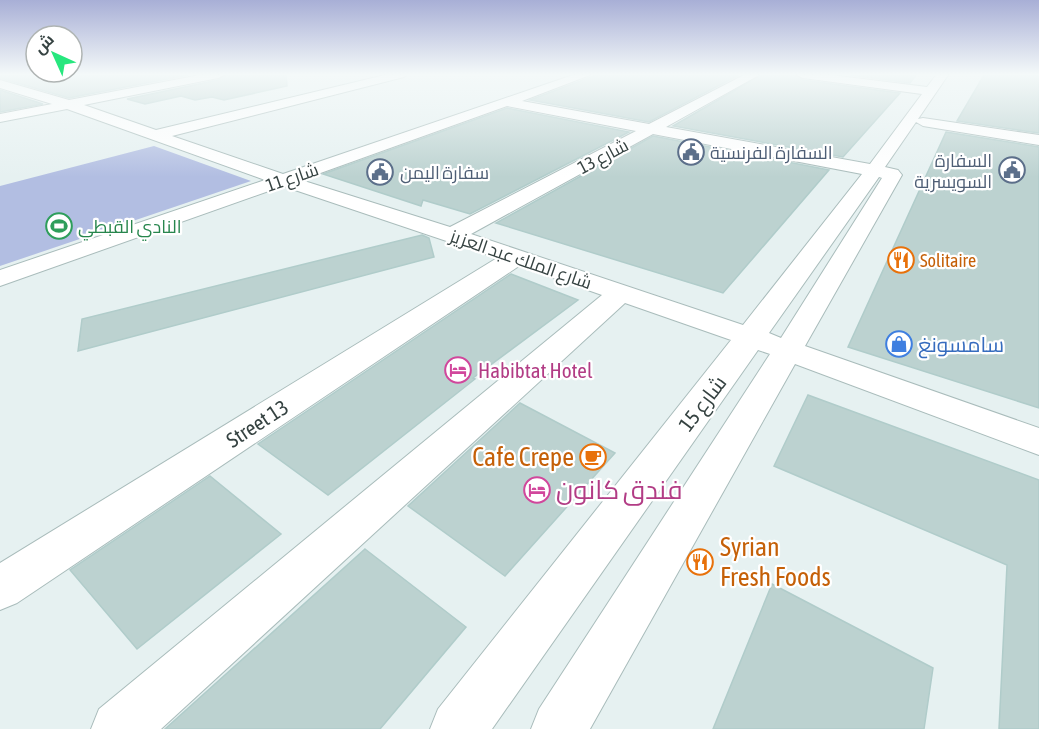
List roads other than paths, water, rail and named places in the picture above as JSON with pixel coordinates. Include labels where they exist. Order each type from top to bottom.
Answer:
[{"type":"street","points":[[0,118],[46,109]]},
{"type":"street","name":"شارع الملك عبد العزيز","points":[[79,109],[751,337],[1039,442]]},
{"type":"street","points":[[156,135],[262,109]]},
{"type":"street","name":"شارع 11","points":[[0,278],[489,109]]},
{"type":"street","points":[[546,109],[884,172]]},
{"type":"street","name":"شارع 13","points":[[452,235],[690,109]]},
{"type":"street","name":"شارع 15","points":[[559,729],[753,404],[789,351],[884,172],[925,109]]},
{"type":"street","points":[[975,109],[1039,140]]},
{"type":"street","name":"شارع 15","points":[[458,729],[751,337],[884,172]]},
{"type":"street","name":"Street 13","points":[[0,588],[515,258]]},
{"type":"street","points":[[118,729],[620,293]]},
{"type":"place","name":"السفارة الفرنسية","points":[[691,152]]},
{"type":"place","name":"السفارة السويسرية","points":[[1012,170]]},
{"type":"place","name":"سفارة اليمن","points":[[380,172]]},
{"type":"place","name":"النادي القبطي","points":[[59,226]]},
{"type":"place","name":"Solitaire","points":[[901,260]]},
{"type":"place","name":"سامسونغ","points":[[899,344]]},
{"type":"place","name":"Habibtat Hotel","points":[[458,370]]},
{"type":"place","name":"Cafe Crepe","points":[[593,457]]},
{"type":"place","name":"فندق كانون","points":[[537,490]]},
{"type":"place","name":"Syrian Fresh Foods","points":[[700,562]]}]
